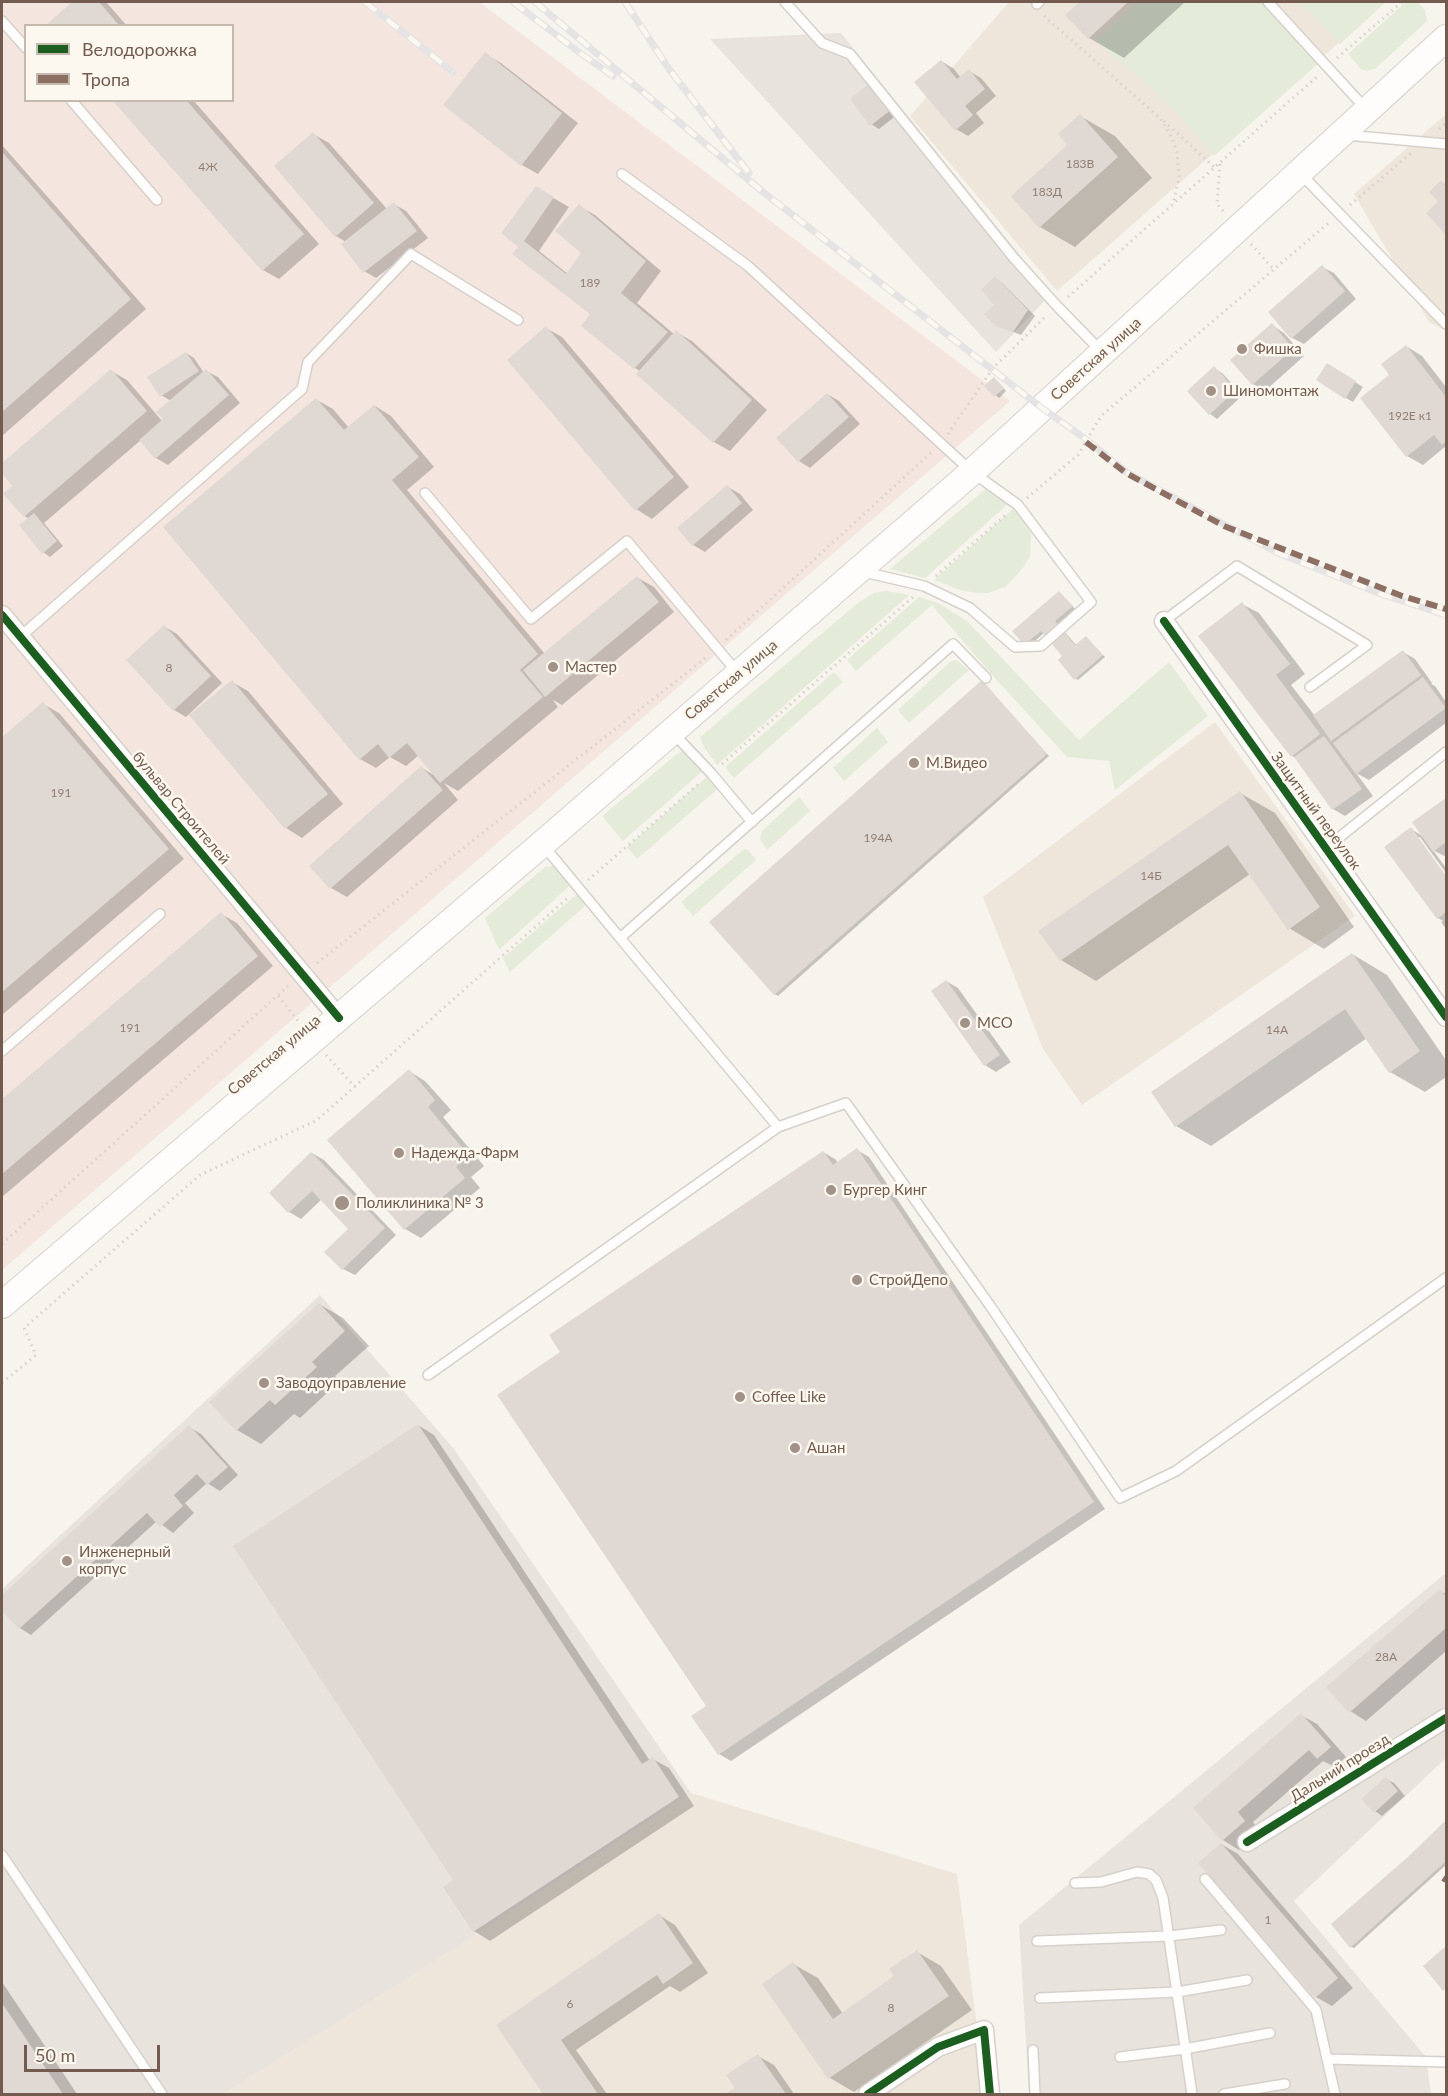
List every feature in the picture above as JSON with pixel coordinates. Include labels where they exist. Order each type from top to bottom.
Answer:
[{"type":"main road","name":"Советская улица","points":[[2,1305],[542,844],[972,472],[1446,38]]},
{"type":"street","name":"бульвар Строителей","points":[[2,615],[339,1018]]},
{"type":"street","name":"Защитный переулок","points":[[1164,621],[1326,848],[1444,1006]]},
{"type":"street","name":"Дальний проезд","points":[[1247,1842],[1446,1718]]},
{"type":"street","points":[[868,2094],[938,2047],[984,2030],[990,2094]]},
{"type":"lane","points":[[785,2],[822,43],[850,54],[1013,257],[1103,352]]},
{"type":"lane","points":[[1268,2],[1367,110]]},
{"type":"lane","points":[[2,21],[24,46]]},
{"type":"lane","points":[[73,102],[158,200]]},
{"type":"lane","points":[[1341,135],[1446,144]]},
{"type":"lane","points":[[1300,172],[1446,324]]},
{"type":"lane","points":[[622,174],[748,266],[972,472],[1018,505],[1091,602],[1041,646],[1015,647],[970,608],[924,586],[858,570]]},
{"type":"lane","points":[[20,637],[302,389],[308,362],[411,254],[518,320]]},
{"type":"lane","points":[[424,493],[531,619],[627,541],[739,674]]},
{"type":"lane","points":[[1164,621],[1236,566],[1367,645],[1310,687]]},
{"type":"lane","points":[[620,938],[953,644],[986,678]]},
{"type":"lane","points":[[671,731],[711,773],[752,822]]},
{"type":"lane","points":[[1326,848],[1446,752]]},
{"type":"lane","points":[[542,844],[778,1127]]},
{"type":"lane","points":[[2,1051],[160,914]]},
{"type":"lane","points":[[428,1375],[778,1127],[846,1103],[991,1307],[1120,1498],[1176,1471],[1446,1278]]},
{"type":"lane","points":[[2,1855],[162,2094]]},
{"type":"lane","points":[[1075,1882],[1101,1882],[1137,1872],[1149,1874],[1156,1880],[1160,1889],[1169,1936],[1192,2094]]},
{"type":"lane","points":[[1205,1878],[1316,2010],[1335,2094]]},
{"type":"lane","points":[[1037,1941],[1169,1936],[1221,1930]]},
{"type":"lane","points":[[1040,1998],[1177,1992],[1247,1980]]},
{"type":"lane","points":[[1120,2057],[1185,2049],[1270,2033]]},
{"type":"lane","points":[[1033,2050],[1035,2094]]},
{"type":"lane","points":[[1327,2058],[1446,2062]]},
{"type":"lane","points":[[1224,2094],[1285,2084]]},
{"type":"path","points":[[2,1244],[302,974],[716,649],[942,443],[993,368],[1057,306],[1401,2]]},
{"type":"path","points":[[1038,3],[1045,16],[1215,168]]},
{"type":"path","points":[[1160,118],[1178,152],[1179,178],[1172,205]]},
{"type":"path","points":[[2,1383],[36,1355],[24,1328],[200,1175],[317,1119],[924,586],[1078,455],[1101,416],[1446,123]]},
{"type":"shaded area","points":[[2,2],[479,2],[1010,401],[2,1270]]},
{"type":"shaded area","points":[[1009,2],[1385,2],[1057,291],[910,116]]},
{"type":"shaded area","points":[[841,33],[1051,294],[996,352],[710,39]]},
{"type":"shaded area","points":[[1446,114],[1446,331],[1429,322],[1354,194]]},
{"type":"shaded area","points":[[1215,722],[1355,916],[1082,1105],[1043,1049],[983,897]]},
{"type":"shaded area","points":[[320,1295],[454,1449],[691,1793],[464,1943],[224,2094],[2,2094],[2,1589]]},
{"type":"shaded area","points":[[1446,1573],[1446,1758],[1294,1901],[1426,2057],[1431,2094],[1029,2094],[1019,1925]]},
{"type":"shaded area","points":[[691,1793],[957,1874],[986,2094],[224,2094],[464,1943]]},
{"type":"green space","points":[[1138,2],[1266,2],[1321,61],[1214,156],[1178,114],[1096,41]]},
{"type":"green space","points":[[1301,2],[1386,2],[1340,44]]},
{"type":"green space","points":[[1406,2],[1417,2],[1425,10],[1427,21],[1375,69],[1362,70],[1348,54]]},
{"type":"green space","points":[[987,488],[1009,503],[925,578],[890,569]]},
{"type":"green space","points":[[1014,508],[1031,533],[1030,556],[1023,568],[1005,587],[988,593],[978,593],[960,590],[934,580]]},
{"type":"green space","points":[[887,591],[909,595],[717,765],[700,737],[859,602],[874,593]]},
{"type":"green space","points":[[919,597],[938,603],[967,621],[1079,740],[1169,662],[1208,716],[1115,790],[1109,761],[1067,757],[932,605],[856,671],[847,660]]},
{"type":"green space","points":[[956,660],[969,670],[909,723],[898,710],[951,661]]},
{"type":"green space","points":[[834,672],[843,682],[734,778],[725,767]]},
{"type":"green space","points":[[877,728],[888,742],[844,781],[833,768]]},
{"type":"green space","points":[[685,750],[706,768],[623,841],[602,816],[677,754]]},
{"type":"green space","points":[[711,773],[722,785],[637,859],[627,847]]},
{"type":"green space","points":[[799,797],[810,811],[767,850],[760,839],[762,831]]},
{"type":"green space","points":[[744,849],[748,850],[756,860],[693,916],[681,902]]},
{"type":"green space","points":[[559,865],[577,879],[499,950],[485,918],[545,867]]},
{"type":"green space","points":[[584,888],[585,906],[510,972],[503,958]]},
{"type":"building","points":[[72,2],[99,2],[118,24],[47,24]]},
{"type":"building","points":[[1080,2],[1128,2],[1088,39],[1065,15]]},
{"type":"building","points":[[485,52],[562,113],[521,166],[443,105]]},
{"type":"building","points":[[941,60],[957,79],[969,69],[985,89],[965,106],[973,115],[955,131],[914,82]]},
{"type":"building","points":[[870,83],[891,110],[870,126],[850,99]]},
{"type":"building","points":[[114,102],[188,102],[304,234],[262,271]]},
{"type":"building","points":[[1080,114],[1118,157],[1039,228],[1011,196],[1067,145],[1058,134]]},
{"type":"building","points":[[313,132],[374,203],[335,237],[274,166]]},
{"type":"building","points":[[2,152],[131,299],[2,412]]},
{"type":"building","points":[[1441,180],[1446,186],[1446,235],[1426,213],[1438,201],[1429,192]]},
{"type":"building","points":[[536,186],[554,197],[524,241],[566,274],[581,253],[555,231],[579,204],[646,261],[621,293],[668,332],[634,369],[581,326],[590,314],[512,254],[518,247],[501,233]]},
{"type":"building","points":[[394,202],[417,231],[363,273],[341,244]]},
{"type":"building","points":[[1322,265],[1345,291],[1291,339],[1268,312]]},
{"type":"building","points":[[995,276],[1028,310],[1013,332],[995,326],[984,314],[994,305],[981,290]]},
{"type":"building","points":[[1272,323],[1293,349],[1252,385],[1230,360]]},
{"type":"building","points":[[546,326],[674,477],[635,511],[507,360]]},
{"type":"building","points":[[676,330],[752,400],[713,443],[636,374]]},
{"type":"building","points":[[1406,345],[1446,397],[1446,441],[1442,445],[1434,435],[1406,457],[1360,398],[1389,375],[1381,364]]},
{"type":"building","points":[[186,352],[199,371],[160,397],[147,377]]},
{"type":"building","points":[[1327,363],[1356,381],[1345,399],[1316,380]]},
{"type":"building","name":"Шиномонтаж","points":[[1214,366],[1236,390],[1209,415],[1187,391]]},
{"type":"building","points":[[111,369],[147,411],[24,517],[3,494],[12,486],[2,473],[2,463]]},
{"type":"building","points":[[206,369],[229,395],[155,459],[139,440],[163,419],[156,412]]},
{"type":"building","points":[[994,377],[1004,388],[994,397],[984,386]]},
{"type":"building","points":[[827,393],[849,417],[798,462],[776,438]]},
{"type":"building","points":[[316,398],[344,430],[374,405],[419,457],[392,480],[538,654],[520,670],[543,697],[440,783],[407,743],[389,758],[378,744],[359,760],[163,527]]},
{"type":"building","points":[[727,485],[742,503],[692,546],[677,528]]},
{"type":"building","points":[[34,513],[57,541],[42,554],[19,525]]},
{"type":"building","points":[[637,576],[659,602],[545,697],[523,670]]},
{"type":"building","points":[[1059,591],[1073,606],[1055,621],[1075,645],[1086,636],[1103,655],[1074,680],[1058,660],[1062,656],[1041,631],[1024,645],[1012,631]]},
{"type":"building","points":[[1242,602],[1290,664],[1276,675],[1320,734],[1291,757],[1198,636]]},
{"type":"building","points":[[164,625],[211,676],[173,711],[126,660]]},
{"type":"building","points":[[1403,650],[1421,675],[1331,741],[1313,715]]},
{"type":"building","points":[[1423,677],[1446,708],[1356,774],[1333,743]]},
{"type":"building","points":[[232,680],[328,794],[285,829],[189,715]]},
{"type":"building","points":[[982,680],[1047,754],[774,995],[709,922]]},
{"type":"building","points":[[43,702],[169,849],[2,992],[2,737]]},
{"type":"building","points":[[1324,736],[1362,789],[1332,810],[1294,757]]},
{"type":"building","points":[[421,766],[443,790],[330,889],[309,866]]},
{"type":"building","points":[[1240,791],[1320,907],[1288,930],[1228,845],[1060,961],[1038,931]]},
{"type":"building","points":[[1446,798],[1446,842],[1433,852],[1412,822]]},
{"type":"building","points":[[1411,827],[1446,876],[1446,912],[1437,919],[1384,847]]},
{"type":"building","points":[[221,912],[258,956],[2,1174],[2,1099]]},
{"type":"building","points":[[1352,953],[1420,1051],[1389,1073],[1345,1009],[1175,1127],[1151,1092]]},
{"type":"building","name":"МСО","points":[[946,980],[1000,1055],[984,1066],[931,991]]},
{"type":"building","points":[[409,1069],[435,1100],[428,1107],[469,1156],[456,1167],[465,1178],[404,1230],[327,1140]]},
{"type":"building","name":"Ашан","points":[[857,1148],[1094,1502],[718,1755],[691,1716],[706,1706],[497,1395],[560,1352],[549,1335],[823,1151],[833,1165]]},
{"type":"building","name":"Поликлиника № 3","points":[[311,1152],[385,1228],[342,1270],[324,1252],[348,1229],[312,1191],[288,1213],[269,1193]]},
{"type":"building","name":"Заводоуправление","points":[[319,1303],[345,1331],[312,1362],[317,1367],[275,1405],[270,1400],[236,1431],[209,1402]]},
{"type":"building","points":[[418,1424],[642,1764],[653,1757],[679,1797],[473,1932],[443,1887],[453,1880],[233,1546]]},
{"type":"building","name":"Инженерный корпус","points":[[189,1425],[228,1467],[207,1485],[197,1474],[174,1495],[183,1506],[160,1527],[147,1513],[19,1629],[2,1611],[2,1595]]},
{"type":"building","points":[[1440,1589],[1446,1596],[1446,1628],[1349,1713],[1326,1687]]},
{"type":"building","points":[[1301,1713],[1331,1747],[1317,1759],[1309,1750],[1238,1812],[1245,1821],[1222,1841],[1193,1808]]},
{"type":"building","points":[[1386,1777],[1398,1791],[1374,1813],[1361,1799]]},
{"type":"building","points":[[1446,1820],[1446,1861],[1350,1948],[1331,1924],[1409,1856]]},
{"type":"building","points":[[1221,1843],[1338,1978],[1315,1998],[1198,1863]]},
{"type":"building","points":[[659,1913],[693,1963],[663,1984],[657,1975],[561,2040],[598,2094],[543,2094],[496,2025]]},
{"type":"building","points":[[1446,1946],[1446,1988],[1443,1991],[1423,1966]]},
{"type":"building","points":[[917,1950],[949,1996],[828,2079],[762,1984],[793,1962],[833,2019],[894,1976],[889,1969]]},
{"type":"building","points":[[2,2003],[63,2094],[2,2094]]},
{"type":"building","points":[[758,2054],[786,2094],[725,2094],[735,2088],[726,2075]]},
{"type":"railway","points":[[365,2],[453,72]]},
{"type":"railway","points":[[513,2],[613,76]]},
{"type":"railway","points":[[535,2],[763,192],[1126,472],[1278,553],[1381,594],[1446,615]]},
{"type":"railway","points":[[625,2],[669,69],[749,173]]},
{"type":"marked path","points":[[1086,442],[1126,473],[1224,526],[1402,596],[1446,609]]},
{"type":"cycle path","points":[[2,615],[339,1018]]},
{"type":"cycle path","points":[[1164,621],[1446,1017]]},
{"type":"cycle path","points":[[1247,1842],[1446,1718]]},
{"type":"cycle path","points":[[868,2094],[938,2047],[984,2030],[990,2094]]},
{"type":"place","name":"Фишка","points":[[1242,349]]},
{"type":"place","name":"Шиномонтаж","points":[[1211,391]]},
{"type":"place","name":"Мастер","points":[[553,667]]},
{"type":"place","name":"М.Видео","points":[[914,763]]},
{"type":"place","name":"МСО","points":[[965,1023]]},
{"type":"place","name":"Надежда-Фарм","points":[[399,1153]]},
{"type":"place","name":"Бургер Кинг","points":[[831,1190]]},
{"type":"place","name":"Поликлиника № 3","points":[[342,1203]]},
{"type":"place","name":"СтройДепо","points":[[857,1280]]},
{"type":"place","name":"Заводоуправление","points":[[264,1383]]},
{"type":"place","name":"Coffee Like","points":[[740,1397]]},
{"type":"place","name":"Ашан","points":[[795,1448]]},
{"type":"place","name":"Инженерный корпус","points":[[67,1561]]}]
